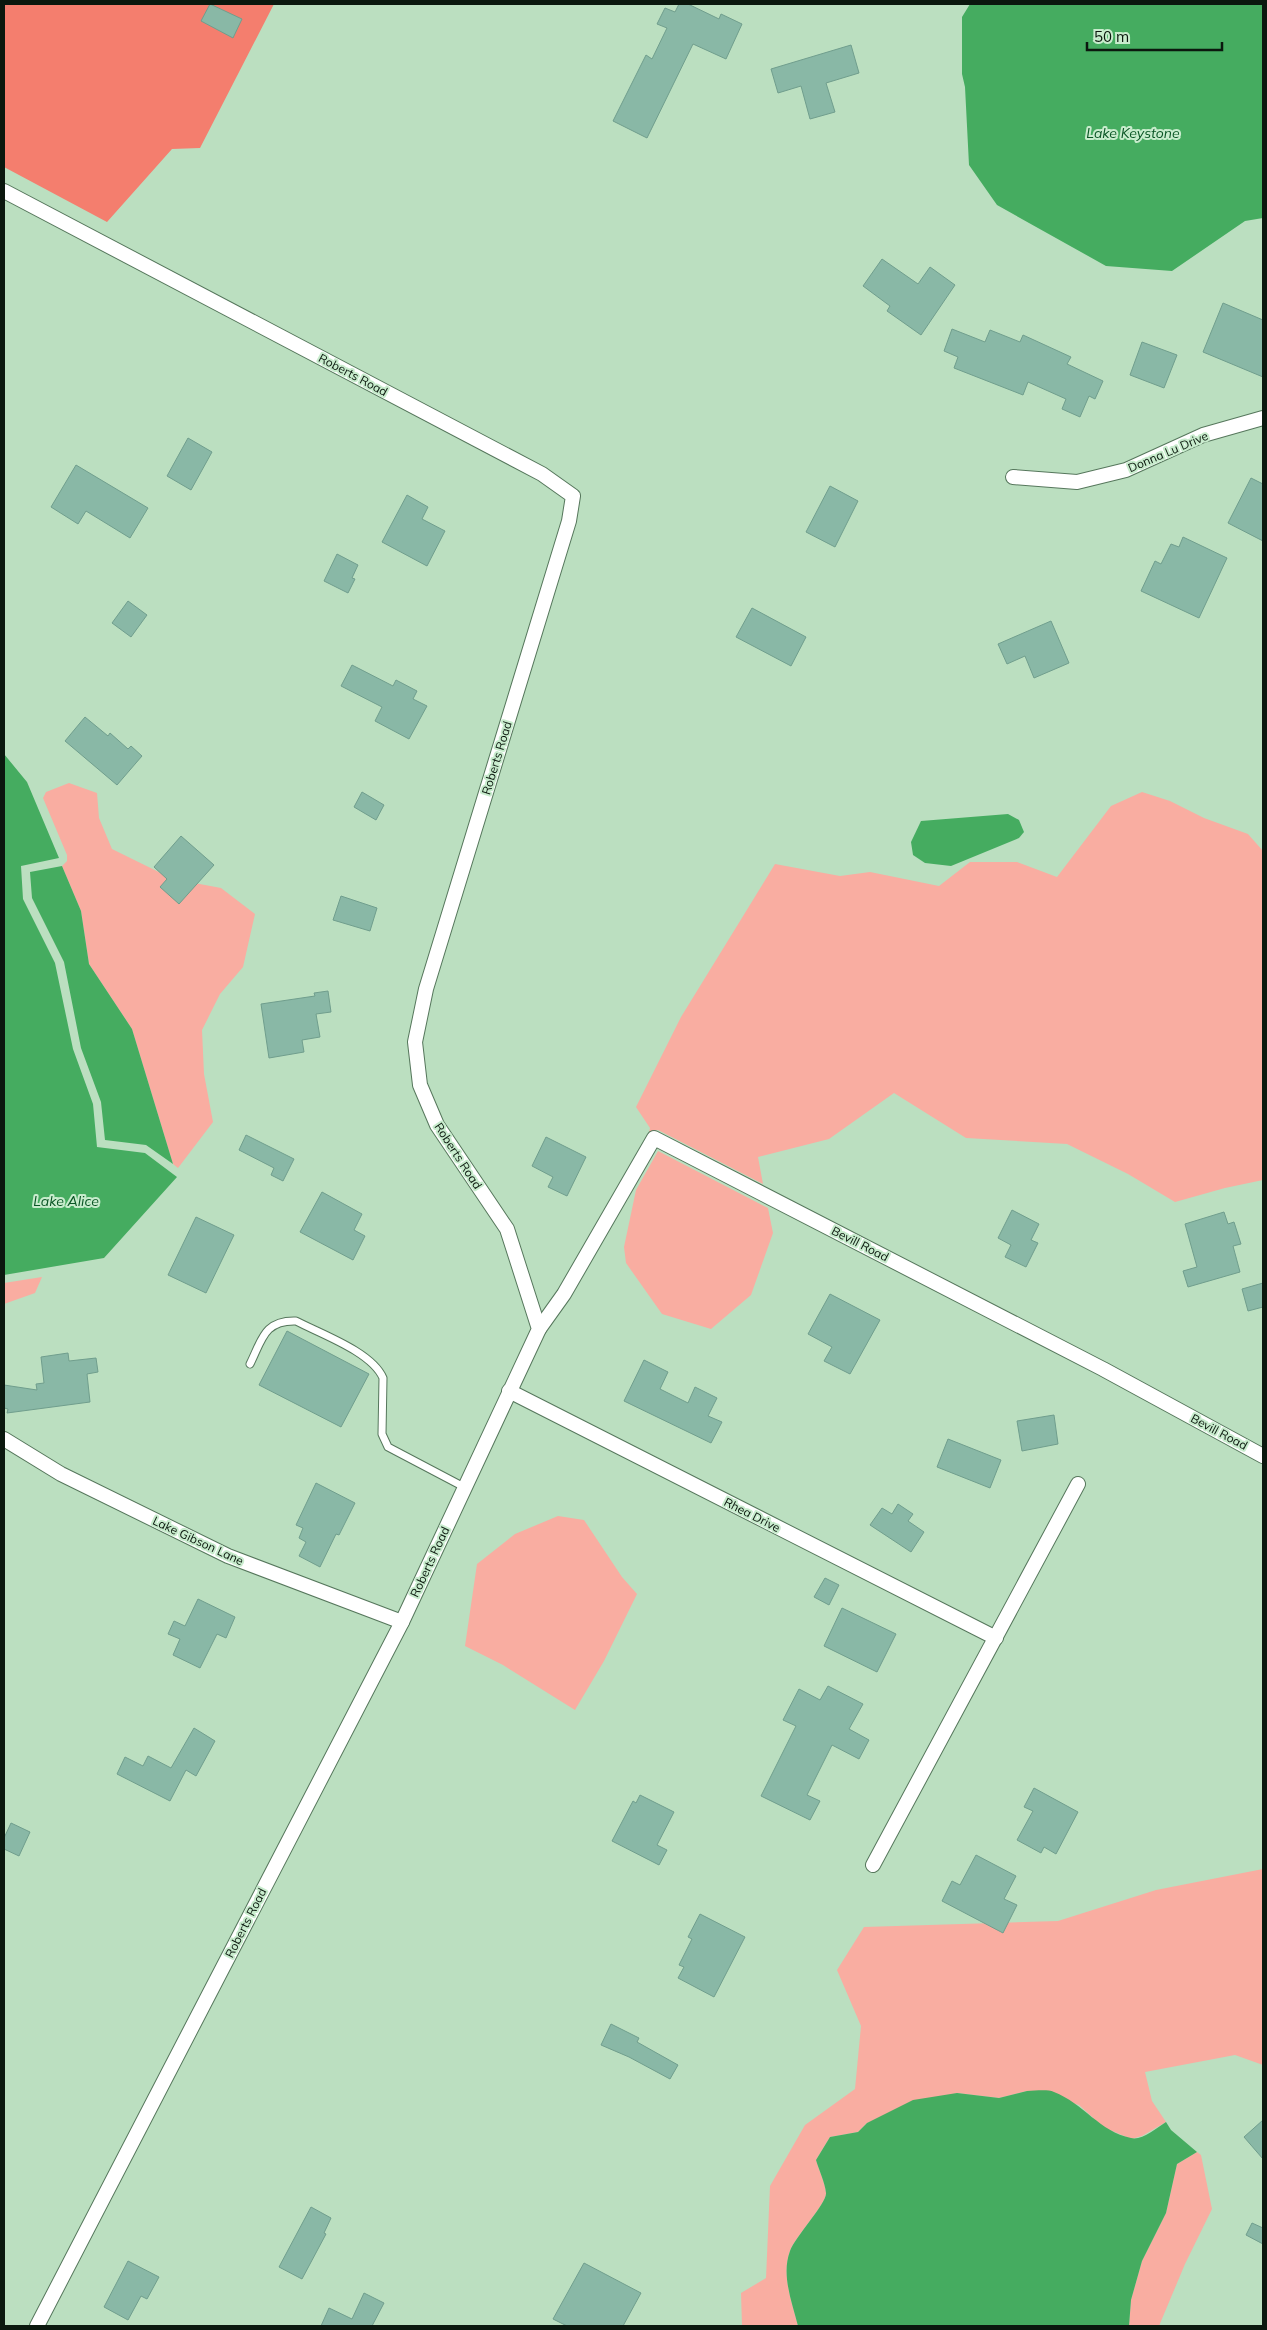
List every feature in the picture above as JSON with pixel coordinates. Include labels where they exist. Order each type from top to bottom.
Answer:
[{"type":"street","name":"Roberts Road","points":[[4,192],[542,474],[573,496],[569,521],[426,989],[415,1042],[420,1085],[436,1125],[507,1229],[538,1328],[402,1622],[37,2326]]},
{"type":"street","name":"Donna Lu Drive","points":[[1013,477],[1077,482],[1118,472],[1203,435],[1263,418]]},
{"type":"street","name":"Bevill Road","points":[[538,1328],[564,1294],[654,1138],[1103,1369],[1263,1456]]},
{"type":"street","name":"Rhea Drive","points":[[509,1391],[996,1638]]},
{"type":"street","name":"Lake Gibson Lane","points":[[4,1439],[61,1474],[228,1556],[402,1622]]},
{"type":"street","points":[[873,1865],[1078,1484]]},
{"type":"lane","points":[[250,1364],[265,1332],[277,1323],[286,1321],[296,1321],[366,1358],[380,1370],[384,1378],[382,1434],[388,1447],[464,1488]]},
{"type":"shaded area","points":[[4,4],[274,4],[200,148],[172,149],[107,222],[4,167]]},
{"type":"shaded area","points":[[69,783],[97,793],[99,818],[112,849],[173,879],[221,888],[255,914],[243,967],[220,994],[202,1030],[204,1074],[213,1122],[178,1168],[173,1164],[132,1029],[89,964],[81,911],[62,866],[67,861],[67,855],[43,798],[46,792]]},
{"type":"shaded area","points":[[1142,792],[1170,801],[1204,818],[1248,834],[1263,851],[1263,1180],[1175,1202],[1128,1174],[1067,1144],[966,1138],[894,1093],[829,1139],[758,1157],[763,1184],[658,1130],[649,1132],[650,1128],[636,1107],[681,1017],[775,864],[840,876],[870,872],[939,886],[970,862],[1017,862],[1057,877],[1111,806]]},
{"type":"shaded area","points":[[658,1151],[768,1208],[773,1233],[751,1295],[711,1329],[662,1314],[626,1263],[624,1247],[636,1190]]},
{"type":"shaded area","points":[[42,1277],[35,1293],[4,1304],[4,1283]]},
{"type":"shaded area","points":[[558,1516],[584,1520],[622,1577],[637,1594],[604,1661],[575,1710],[503,1665],[465,1646],[477,1564],[515,1534]]},
{"type":"shaded area","points":[[1263,1869],[1263,2065],[1235,2055],[1145,2072],[1152,2101],[1166,2122],[1142,2136],[1131,2139],[1103,2127],[1079,2105],[1027,2091],[999,2098],[957,2093],[867,2123],[858,2132],[830,2137],[816,2160],[826,2193],[825,2198],[793,2245],[788,2260],[788,2288],[798,2326],[742,2326],[741,2293],[766,2278],[770,2186],[805,2125],[855,2089],[861,2026],[837,1970],[864,1927],[1058,1921],[1156,1890]]},
{"type":"shaded area","points":[[1197,2152],[1201,2155],[1212,2209],[1185,2264],[1159,2326],[1129,2326],[1131,2300],[1142,2261],[1166,2213],[1177,2164]]},
{"type":"water","name":"Lake Keystone","points":[[970,4],[1263,4],[1263,218],[1245,221],[1172,271],[1106,266],[997,205],[969,165],[965,87],[962,74],[962,17]]},
{"type":"water","name":"Lake Alice","points":[[4,754],[27,782],[59,858],[21,866],[23,899],[55,963],[73,1049],[93,1104],[97,1147],[145,1153],[177,1177],[104,1258],[4,1275]]},
{"type":"water","points":[[1008,814],[1019,820],[1024,832],[1019,838],[951,866],[925,863],[913,855],[911,842],[921,821]]},
{"type":"water","points":[[62,866],[81,911],[89,964],[132,1029],[173,1164],[146,1145],[105,1140],[101,1102],[81,1048],[64,962],[32,898],[30,872]]},
{"type":"water","points":[[1044,2090],[1054,2092],[1074,2103],[1110,2130],[1131,2138],[1144,2136],[1166,2122],[1171,2130],[1197,2152],[1177,2164],[1166,2213],[1142,2261],[1131,2300],[1129,2326],[798,2326],[788,2288],[788,2260],[793,2245],[825,2198],[826,2193],[816,2160],[830,2137],[858,2132],[867,2123],[913,2100],[957,2093],[999,2098],[1027,2091]]},
{"type":"building","points":[[210,4],[242,19],[233,38],[201,21]]},
{"type":"building","points":[[679,4],[688,4],[719,19],[721,14],[742,24],[726,59],[693,44],[647,138],[613,121],[646,55],[652,59],[667,28],[657,24],[665,8],[675,12]]},
{"type":"building","points":[[851,45],[859,73],[826,83],[835,112],[810,119],[801,86],[778,93],[771,69]]},
{"type":"building","points":[[882,259],[918,284],[930,267],[955,285],[921,335],[887,311],[890,306],[863,286]]},
{"type":"building","points":[[1223,303],[1263,320],[1263,377],[1203,352]]},
{"type":"building","points":[[952,329],[985,342],[990,330],[1020,342],[1023,335],[1071,357],[1067,364],[1103,381],[1095,399],[1089,396],[1080,417],[1062,409],[1066,399],[1028,382],[1023,395],[954,368],[958,357],[944,351]]},
{"type":"building","points":[[1142,342],[1177,355],[1164,388],[1130,375]]},
{"type":"building","points":[[188,438],[212,452],[191,490],[167,476]]},
{"type":"building","points":[[76,465],[148,508],[130,538],[86,511],[78,524],[51,507]]},
{"type":"building","points":[[1251,478],[1263,484],[1263,541],[1228,523]]},
{"type":"building","points":[[830,486],[858,501],[835,547],[806,532]]},
{"type":"building","points":[[407,495],[428,507],[422,519],[445,531],[427,566],[382,542]]},
{"type":"building","points":[[1183,537],[1227,558],[1199,618],[1141,591],[1155,561],[1161,564],[1171,544],[1179,547]]},
{"type":"building","points":[[337,554],[358,565],[352,578],[355,579],[348,593],[324,581]]},
{"type":"building","points":[[128,601],[147,615],[131,637],[112,623]]},
{"type":"building","points":[[752,608],[806,637],[791,666],[736,637]]},
{"type":"building","points":[[1051,621],[1069,663],[1034,678],[1025,656],[1007,664],[998,644]]},
{"type":"building","points":[[352,665],[393,686],[396,680],[417,691],[413,699],[427,706],[409,739],[375,721],[382,707],[341,686]]},
{"type":"building","points":[[85,717],[108,736],[110,733],[128,749],[131,746],[142,756],[117,785],[65,741]]},
{"type":"building","points":[[362,792],[384,805],[376,820],[354,807]]},
{"type":"building","points":[[181,836],[214,865],[179,904],[160,887],[167,879],[154,867]]},
{"type":"building","points":[[341,896],[377,908],[370,931],[333,920]]},
{"type":"building","points":[[328,991],[331,1012],[316,1014],[320,1037],[302,1040],[304,1052],[269,1058],[261,1004],[315,996],[314,993]]},
{"type":"building","points":[[246,1135],[294,1159],[283,1181],[271,1175],[274,1168],[239,1150]]},
{"type":"building","points":[[546,1137],[586,1157],[567,1196],[548,1187],[553,1177],[532,1166]]},
{"type":"building","points":[[322,1192],[362,1214],[354,1230],[365,1236],[353,1260],[300,1232]]},
{"type":"building","points":[[1012,1210],[1039,1224],[1031,1240],[1038,1243],[1026,1267],[1005,1257],[1011,1245],[998,1238]]},
{"type":"building","points":[[1224,1212],[1228,1224],[1234,1222],[1241,1244],[1233,1246],[1240,1272],[1188,1287],[1183,1271],[1197,1267],[1185,1224]]},
{"type":"building","points":[[196,1217],[234,1235],[206,1293],[168,1275]]},
{"type":"building","points":[[1263,1283],[1263,1307],[1248,1311],[1242,1289]]},
{"type":"building","points":[[830,1294],[880,1320],[850,1374],[824,1361],[832,1347],[808,1334]]},
{"type":"building","points":[[287,1331],[369,1374],[341,1427],[259,1385]]},
{"type":"building","points":[[68,1353],[69,1361],[96,1358],[98,1372],[87,1374],[90,1402],[7,1413],[8,1409],[4,1408],[4,1385],[37,1390],[36,1384],[44,1383],[41,1357]]},
{"type":"building","points":[[644,1360],[668,1372],[660,1389],[688,1403],[695,1387],[717,1398],[708,1416],[722,1422],[711,1443],[624,1401]]},
{"type":"building","points":[[1054,1415],[1058,1444],[1022,1451],[1017,1421]]},
{"type":"building","points":[[948,1439],[1001,1460],[990,1488],[937,1467]]},
{"type":"building","points":[[316,1483],[355,1503],[339,1535],[336,1534],[320,1567],[299,1556],[306,1542],[299,1538],[303,1528],[296,1525]]},
{"type":"building","points":[[898,1504],[913,1514],[908,1521],[924,1532],[911,1552],[870,1525],[882,1508],[892,1514]]},
{"type":"building","points":[[825,1578],[839,1585],[829,1605],[814,1597]]},
{"type":"building","points":[[198,1599],[235,1617],[226,1638],[217,1634],[200,1668],[173,1655],[180,1639],[168,1634],[174,1621],[185,1626]]},
{"type":"building","points":[[842,1608],[896,1634],[877,1672],[824,1646]]},
{"type":"building","points":[[828,1686],[863,1704],[849,1729],[869,1740],[859,1759],[832,1745],[807,1795],[820,1801],[810,1820],[761,1796],[796,1726],[783,1720],[799,1689],[820,1700]]},
{"type":"building","points":[[194,1728],[215,1741],[196,1776],[186,1770],[170,1801],[117,1774],[125,1757],[143,1766],[148,1756],[171,1768]]},
{"type":"building","points":[[1034,1788],[1078,1812],[1056,1854],[1044,1847],[1041,1853],[1017,1840],[1033,1811],[1024,1807]]},
{"type":"building","points":[[640,1795],[674,1812],[657,1845],[667,1850],[659,1865],[612,1841],[633,1801],[636,1803]]},
{"type":"building","points":[[11,1823],[30,1832],[19,1856],[4,1849],[4,1838]]},
{"type":"building","points":[[976,1855],[1016,1876],[1004,1899],[1017,1905],[1003,1933],[942,1901],[952,1881],[960,1885]]},
{"type":"building","points":[[700,1914],[745,1937],[714,1997],[678,1978],[684,1967],[679,1965],[692,1939],[688,1937]]},
{"type":"building","points":[[611,2024],[639,2038],[637,2042],[678,2065],[670,2079],[629,2057],[601,2045]]},
{"type":"building","points":[[1263,2120],[1263,2159],[1244,2137]]},
{"type":"building","points":[[311,2207],[331,2218],[324,2233],[326,2234],[302,2279],[279,2267]]},
{"type":"building","points":[[1252,2223],[1263,2228],[1263,2244],[1246,2235]]},
{"type":"building","points":[[128,2261],[159,2277],[147,2299],[141,2296],[128,2320],[104,2307]]},
{"type":"building","points":[[584,2263],[641,2293],[623,2326],[567,2326],[553,2319]]},
{"type":"building","points":[[364,2293],[384,2303],[372,2326],[321,2326],[329,2308],[352,2319]]}]
